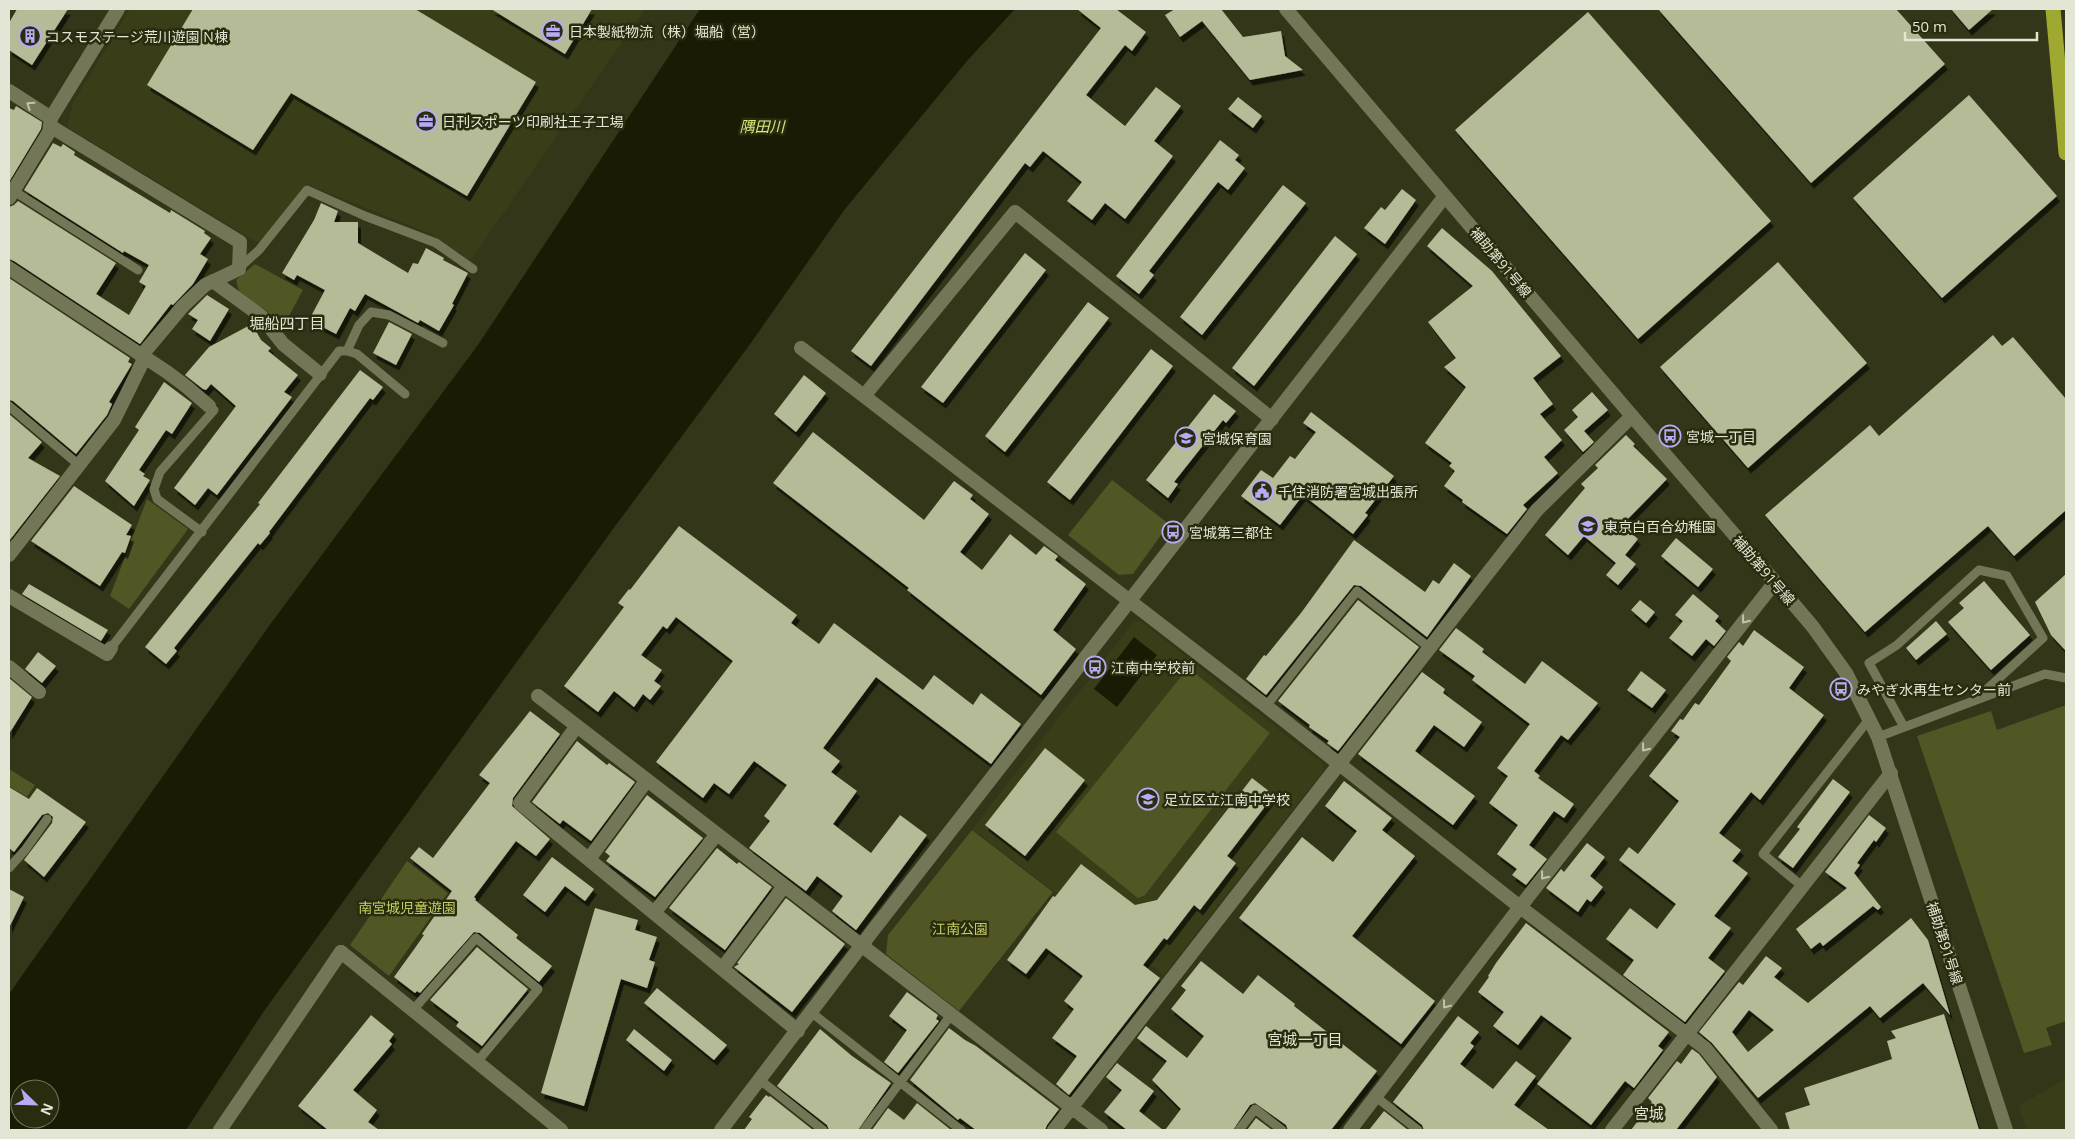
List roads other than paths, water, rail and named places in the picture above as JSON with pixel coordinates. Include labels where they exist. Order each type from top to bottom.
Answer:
[{"type":"highway","points":[[2053,9],[2066,153]]},
{"type":"highway","points":[[2060,9],[2066,76]]},
{"type":"street","points":[[10,192],[49,132],[50,122],[118,9]]},
{"type":"street","name":"補助第91号線","points":[[1286,9],[1775,582],[1813,627],[1840,665],[1870,718],[1891,773],[2006,1130]]},
{"type":"street","points":[[9,91],[50,122],[240,242],[239,268],[205,285],[183,306],[143,358],[114,420],[10,549]]},
{"type":"street","points":[[721,1130],[812,1013],[862,944],[1445,196]]},
{"type":"street","points":[[864,396],[1015,212],[1272,419]]},
{"type":"street","points":[[9,268],[187,387],[209,406]]},
{"type":"street","points":[[213,281],[261,316],[283,344],[320,374]]},
{"type":"street","points":[[801,348],[1266,706],[1520,907],[1705,1048],[1772,1130]]},
{"type":"street","points":[[1054,1130],[1537,510],[1632,416]]},
{"type":"street","points":[[1350,1130],[1520,907],[1775,582]]},
{"type":"street","points":[[9,596],[107,654],[111,648]]},
{"type":"street","points":[[9,667],[38,692]]},
{"type":"street","points":[[538,696],[1101,1130]]},
{"type":"street","points":[[577,726],[520,803],[798,1031]]},
{"type":"street","points":[[1612,1130],[1891,773]]},
{"type":"street","points":[[589,859],[647,780]]},
{"type":"street","points":[[654,913],[717,834]]},
{"type":"street","points":[[722,969],[784,886]]},
{"type":"street","points":[[220,1130],[341,952],[562,1130]]},
{"type":"lane","points":[[239,268],[259,250],[307,190],[365,216],[436,243],[473,269]]},
{"type":"lane","points":[[10,192],[138,270]]},
{"type":"lane","points":[[348,351],[359,326],[371,312],[389,315],[443,343]]},
{"type":"lane","points":[[111,648],[202,532],[339,351],[357,354],[405,394]]},
{"type":"lane","points":[[9,406],[79,465]]},
{"type":"lane","points":[[202,532],[157,499],[154,489],[160,472],[214,410],[209,406]]},
{"type":"lane","points":[[1904,727],[1869,663],[1897,645],[1979,570],[2007,576],[2043,638],[1974,701]]},
{"type":"lane","points":[[1266,706],[1357,591],[1430,648]]},
{"type":"lane","points":[[1878,737],[2045,674],[2066,678]]},
{"type":"lane","points":[[1802,886],[1763,854],[1870,718]]},
{"type":"lane","points":[[9,868],[25,850],[47,819]]},
{"type":"lane","points":[[413,1010],[476,938],[538,988],[478,1062]]},
{"type":"lane","points":[[812,1013],[961,1130]]},
{"type":"lane","points":[[864,1130],[951,1015]]},
{"type":"lane","points":[[760,1080],[823,1130]]},
{"type":"lane","points":[[1376,1097],[1418,1130]]},
{"type":"lane","points":[[1239,1130],[1255,1109],[1282,1130]]},
{"type":"water","name":"隅田川","points":[[700,9],[1015,9],[967,61],[845,209],[748,347],[613,529],[264,1011],[186,1130],[9,1130],[9,994],[269,626],[478,345]]},
{"type":"water","points":[[1134,637],[1157,655],[1117,707],[1094,689]]},
{"type":"place","name":"日本製紙物流（株）堀船（営）","points":[[553,31]]},
{"type":"place","name":"コスモステージ荒川遊園 N棟","points":[[30,36]]},
{"type":"place","name":"日刊スポーツ印刷社王子工場","points":[[426,121]]},
{"type":"place","name":"宮城一丁目","points":[[1670,436]]},
{"type":"place","name":"宮城保育園","points":[[1186,438]]},
{"type":"place","name":"千住消防署宮城出張所","points":[[1262,491]]},
{"type":"place","name":"東京白百合幼稚園","points":[[1588,526]]},
{"type":"place","name":"宮城第三都住","points":[[1173,532]]},
{"type":"place","name":"江南中学校前","points":[[1095,667]]},
{"type":"place","name":"みやぎ水再生センター前","points":[[1841,689]]},
{"type":"place","name":"足立区立江南中学校","points":[[1148,799]]},
{"type":"district","name":"堀船四丁目","points":[[287,323]]},
{"type":"district","name":"宮城一丁目","points":[[1305,1039]]},
{"type":"district","name":"宮城","points":[[1649,1113]]},
{"type":"park label","name":"南宮城児童遊園","points":[[407,907]]},
{"type":"park label","name":"江南公園","points":[[960,928]]}]
